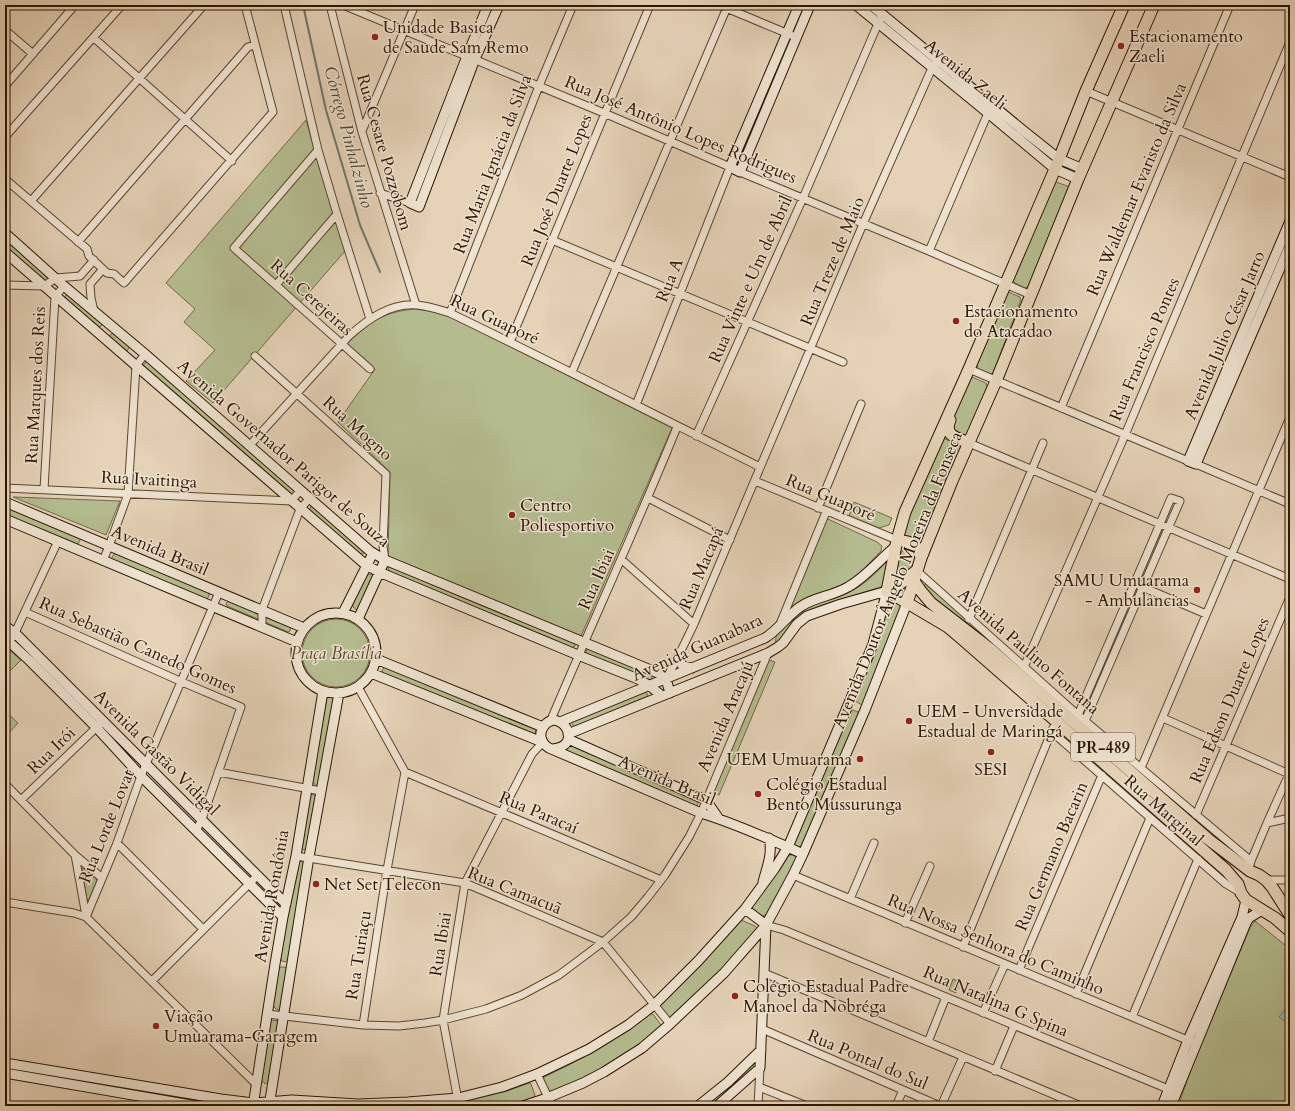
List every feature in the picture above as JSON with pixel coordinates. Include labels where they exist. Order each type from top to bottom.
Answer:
[{"type":"main road","name":"Avenida Doutor Ângelo Moreira da Fonseca","points":[[891,589],[890,575],[896,543],[905,512],[969,369],[1055,169],[1086,91],[1124,5]]},
{"type":"main road","name":"Avenida Doutor Ângelo Moreira da Fonseca","points":[[905,602],[952,481],[970,443],[1081,174],[1154,5]]},
{"type":"main road","points":[[950,412],[952,415],[947,425],[949,432],[954,436],[970,443]]},
{"type":"main road","points":[[896,543],[907,542],[915,545],[920,552],[921,558]]},
{"type":"main road","points":[[891,589],[915,575]]},
{"type":"main road","name":"PR-489","points":[[915,575],[920,590],[931,603],[989,648],[1208,839],[1250,866],[1272,887],[1290,915]]},
{"type":"main road","name":"PR-489","points":[[891,589],[905,602],[948,627],[961,638],[1226,870],[1252,905],[1262,910],[1290,931]]},
{"type":"main road","points":[[1241,892],[1244,874],[1250,866]]},
{"type":"main road","points":[[1262,910],[1269,906],[1276,894]]},
{"type":"street","points":[[5,86],[75,5]]},
{"type":"street","points":[[5,137],[122,5]]},
{"type":"street","points":[[31,201],[204,5]]},
{"type":"street","points":[[5,178],[87,249],[89,256],[107,273],[114,274],[124,283],[232,161],[273,112],[245,5]]},
{"type":"street","points":[[284,5],[318,150],[370,319]]},
{"type":"street","name":"Rua Cesare Pozzobom","points":[[330,5],[362,132],[416,305]]},
{"type":"street","name":"Rua José Antônio Lopes Rodrigues","points":[[344,5],[604,113],[1031,295]]},
{"type":"street","points":[[362,132],[415,5]]},
{"type":"street","points":[[380,193],[410,203],[471,57],[488,5]]},
{"type":"street","points":[[471,57],[499,5]]},
{"type":"street","name":"Rua Maria Ignácia da Silva","points":[[450,313],[539,86],[573,5]]},
{"type":"street","name":"Rua José Duarte Lopes","points":[[510,342],[650,5]]},
{"type":"street","points":[[719,5],[727,7],[786,34],[796,37]]},
{"type":"street","points":[[730,167],[799,5]]},
{"type":"street","points":[[740,172],[810,5]]},
{"type":"street","name":"Avenida Zaeli","points":[[856,5],[878,23],[935,64],[991,110],[1055,169],[1081,174]]},
{"type":"street","name":"Avenida Zaeli","points":[[871,5],[935,64]]},
{"type":"street","name":"Rua Waldemar Evaristo da Silva","points":[[1061,408],[1230,5]]},
{"type":"street","points":[[572,372],[727,7]]},
{"type":"street","name":"Rua Vinte e Um de Abril","points":[[696,436],[748,321],[878,23],[883,15]]},
{"type":"street","points":[[5,30],[33,54]]},
{"type":"street","points":[[94,38],[232,161]]},
{"type":"street","name":"Rua Francisco Pontes","points":[[1024,667],[1125,434],[1290,42]]},
{"type":"street","points":[[78,242],[248,47],[255,45]]},
{"type":"street","name":"Rua Treze de Maio","points":[[760,467],[863,224],[935,64]]},
{"type":"street","points":[[1086,91],[1290,177]]},
{"type":"street","points":[[929,251],[991,110]]},
{"type":"street","name":"Avenida Zaeli","points":[[991,110],[1081,174]]},
{"type":"street","name":"Rua Cerejeiras","points":[[318,150],[234,248],[370,369]]},
{"type":"street","name":"Rua A","points":[[636,405],[730,167]]},
{"type":"street","points":[[276,285],[337,214]]},
{"type":"street","name":"Avenida Julio César Jarro","points":[[1192,463],[1290,221]]},
{"type":"street","name":"Avenida Governador Parigot de Souza","points":[[5,233],[64,286],[145,354],[300,491],[373,553],[384,560],[584,641],[658,673],[666,679]]},
{"type":"street","points":[[552,240],[844,362]]},
{"type":"street","name":"Avenida Julio César Jarro","points":[[1192,463],[1290,245]]},
{"type":"street","name":"Avenida Governador Parigot de Souza","points":[[5,252],[55,297],[366,565],[379,572],[578,656],[638,679],[666,695]]},
{"type":"street","points":[[5,285],[44,286],[56,278],[80,276],[94,260]]},
{"type":"street","points":[[94,312],[90,284],[103,269]]},
{"type":"street","name":"Rua Marques dos Reis","points":[[44,489],[55,297],[64,286]]},
{"type":"street","name":"Rua Guaporé","points":[[249,446],[298,394],[349,336],[379,313],[396,307],[416,305],[450,313],[572,372],[677,427],[760,467]]},
{"type":"street","points":[[103,561],[128,494],[136,366],[145,354]]},
{"type":"street","name":"Rua Mogno","points":[[255,356],[386,474],[383,546],[384,560]]},
{"type":"street","points":[[969,369],[1290,504]]},
{"type":"street","points":[[818,508],[861,404]]},
{"type":"street","points":[[1141,768],[1290,417]]},
{"type":"street","name":"Rua Ibiai","points":[[546,724],[648,498],[677,427]]},
{"type":"street","points":[[970,443],[1290,579]]},
{"type":"street","points":[[969,619],[1043,443]]},
{"type":"street","name":"Rua Macapá","points":[[666,679],[694,624],[760,467]]},
{"type":"street","name":"Rua Guaporé","points":[[754,481],[896,543]]},
{"type":"street","name":"Rua Ivaitinga","points":[[5,488],[291,501]]},
{"type":"street","points":[[291,501],[300,491]]},
{"type":"street","points":[[262,628],[262,610],[300,509],[309,498]]},
{"type":"street","points":[[648,498],[730,540]]},
{"type":"street","points":[[1078,715],[1171,498],[1180,501],[1085,721]]},
{"type":"street","name":"Avenida Brasil","points":[[5,502],[304,628]]},
{"type":"street","points":[[780,624],[826,512]]},
{"type":"street","name":"Avenida Brasil","points":[[5,518],[103,561],[297,642]]},
{"type":"street","points":[[74,548],[85,544],[84,536]]},
{"type":"street","points":[[7,640],[15,633],[26,612],[58,541]]},
{"type":"street","name":"Avenida Guanabara","points":[[560,722],[765,638],[800,607],[807,603],[835,594],[858,581],[896,543]]},
{"type":"street","points":[[343,613],[373,553],[383,546]]},
{"type":"street","points":[[621,559],[694,624]]},
{"type":"street","points":[[358,619],[384,560]]},
{"type":"street","name":"Avenida Paulino Fontana","points":[[915,575],[969,619],[1078,715],[1196,815],[1250,866]]},
{"type":"street","points":[[1134,583],[1206,614]]},
{"type":"street","name":"Avenida Guanabara","points":[[568,737],[768,653],[783,643],[796,624],[807,616],[891,589]]},
{"type":"street","name":"Avenida Doutor Ângelo Moreira da Fonseca","points":[[5,1063],[253,1104],[269,1104],[292,1100],[358,1104],[458,1102],[537,1074],[589,1049],[628,1025],[654,1005],[699,960],[745,909],[775,868],[788,846],[846,710],[873,644],[891,589]]},
{"type":"street","name":"Rua Lorde Lovat","points":[[86,917],[117,842],[141,776],[147,765],[219,592]]},
{"type":"street","name":"Rua Edson Duarte Lopes","points":[[1196,815],[1290,597]]},
{"type":"street","name":"Avenida Doutor Ângelo Moreira da Fonseca","points":[[522,1106],[549,1102],[604,1072],[642,1048],[724,973],[766,925],[803,854],[865,710],[905,602]]},
{"type":"street","name":"Rua Sebastião Canedo Gomes","points":[[26,612],[241,707],[202,819],[196,831]]},
{"type":"street","points":[[326,613],[343,613],[358,619],[367,627],[373,637],[376,648],[376,659],[371,673],[358,687],[339,693],[323,691],[310,684],[300,672],[296,662],[295,652],[297,642],[304,628],[313,619],[326,613]]},
{"type":"street","name":"Avenida Gastão Vidigal","points":[[5,626],[15,633],[103,720],[286,904]]},
{"type":"street","name":"Avenida Gastão Vidigal","points":[[7,640],[96,727],[141,776],[283,917]]},
{"type":"street","name":"Avenida Aracajú","points":[[267,1014],[363,1025],[399,1026],[425,1023],[486,1009],[522,995],[559,975],[603,942],[631,917],[661,880],[684,845],[701,813],[768,653]]},
{"type":"street","points":[[376,659],[546,724]]},
{"type":"street","points":[[677,659],[683,666],[692,668]]},
{"type":"street","points":[[371,673],[543,742],[549,748],[559,748],[565,744],[568,737],[567,729],[560,722],[555,721],[546,724],[541,731],[543,742]]},
{"type":"street","points":[[637,690],[638,679]]},
{"type":"street","points":[[666,679],[666,695]]},
{"type":"street","points":[[358,687],[405,772]]},
{"type":"street","name":"Avenida Rondônia","points":[[253,1104],[275,964],[296,856],[323,691]]},
{"type":"street","name":"Avenida Rondônia","points":[[269,1104],[320,791],[339,693]]},
{"type":"street","points":[[1162,718],[1290,773],[1267,822],[1250,866]]},
{"type":"street","name":"Rua Irói","points":[[21,800],[103,720]]},
{"type":"street","points":[[963,947],[1056,721]]},
{"type":"street","name":"Rua Marginal","points":[[1052,732],[1226,884],[1241,892]]},
{"type":"street","name":"Avenida Brasil","points":[[568,737],[706,800],[719,819]]},
{"type":"street","name":"Rua Ibiai","points":[[458,1102],[443,1020],[465,883],[532,754],[543,742]]},
{"type":"street","name":"Avenida Brasil","points":[[553,749],[701,813],[719,819]]},
{"type":"street","points":[[218,772],[320,791]]},
{"type":"street","name":"Rua Paracaí","points":[[405,772],[661,880]]},
{"type":"street","name":"Rua Turiaçu","points":[[363,1025],[387,870],[405,772]]},
{"type":"street","name":"Rua Germano Bacarin","points":[[1019,970],[1102,775]]},
{"type":"street","points":[[5,784],[75,855],[102,878]]},
{"type":"street","points":[[1076,994],[1150,818]]},
{"type":"street","points":[[1267,822],[1290,818]]},
{"type":"street","points":[[719,819],[769,838],[803,854]]},
{"type":"street","points":[[761,886],[770,855],[771,848],[769,838]]},
{"type":"street","points":[[117,842],[203,929]]},
{"type":"street","points":[[850,899],[874,843]]},
{"type":"street","points":[[75,855],[86,917]]},
{"type":"street","name":"Rua Camacuã","points":[[296,856],[465,883],[603,942],[670,1024]]},
{"type":"street","points":[[1132,1017],[1198,859]]},
{"type":"street","points":[[905,923],[930,866]]},
{"type":"street","points":[[152,981],[258,875]]},
{"type":"street","name":"Rua Nossa Senhora do Caminho","points":[[793,875],[1192,1042]]},
{"type":"street","points":[[1266,880],[1290,880]]},
{"type":"street","points":[[1162,1106],[1172,1091],[1242,917],[1241,892]]},
{"type":"street","points":[[5,902],[74,913],[86,917],[256,1084]]},
{"type":"street","points":[[745,909],[766,925],[758,1106]]},
{"type":"street","points":[[1192,1042],[1246,923],[1249,918],[1262,910]]},
{"type":"street","name":"Rua Natalina G Spina","points":[[766,925],[784,930],[1172,1091]]},
{"type":"street","points":[[275,964],[291,967]]},
{"type":"street","points":[[983,1013],[1005,964]]},
{"type":"street","points":[[764,973],[1081,1106]]},
{"type":"street","points":[[928,1042],[946,997]]},
{"type":"street","points":[[995,1071],[1014,1026]]},
{"type":"street","name":"Rua Pontal do Sul","points":[[762,1029],[941,1106]]},
{"type":"street","points":[[698,1106],[728,1082],[761,1050]]},
{"type":"street","points":[[941,1106],[963,1057]]},
{"type":"street","points":[[716,1106],[760,1068]]},
{"type":"street","points":[[5,1073],[197,1106]]},
{"type":"street","points":[[74,1084],[76,1074]]},
{"type":"street","points":[[537,1074],[549,1102]]},
{"type":"street","points":[[142,1096],[144,1086]]},
{"type":"street","points":[[759,1087],[807,1106]]},
{"type":"street","points":[[896,1106],[903,1090]]},
{"type":"street","points":[[1171,1106],[1172,1091]]},
{"type":"green space","points":[[787,41],[790,43],[737,168],[734,167]]},
{"type":"green space","points":[[306,120],[345,251],[213,403],[186,381],[215,350],[184,322],[195,309],[166,283]]},
{"type":"green space","points":[[1056,182],[1069,187],[1028,287],[1025,288],[1015,283],[1013,280]]},
{"type":"green space","points":[[5,236],[49,278],[45,281],[42,279],[5,247]]},
{"type":"green space","points":[[1008,292],[1020,297],[1021,300],[993,373],[989,374],[978,369],[977,364]]},
{"type":"green space","points":[[67,294],[103,324],[98,327],[65,300],[65,296]]},
{"type":"green space","name":"Centro Poliesportivo","points":[[415,309],[447,315],[672,428],[581,636],[388,557],[390,472],[338,422],[375,369],[347,344],[377,319],[404,310]]},
{"type":"green space","points":[[115,332],[130,345],[127,351],[124,351],[109,338],[110,335]]},
{"type":"green space","points":[[147,361],[296,490],[294,494],[292,495],[143,367]]},
{"type":"green space","points":[[972,377],[986,383],[988,389],[967,435],[964,438],[950,427],[954,420],[955,411],[970,378]]},
{"type":"green space","points":[[943,438],[961,446],[922,546],[900,540],[907,519]]},
{"type":"green space","points":[[14,497],[120,501],[106,535]]},
{"type":"green space","points":[[854,502],[892,518],[889,525],[879,528],[849,516]]},
{"type":"green space","points":[[5,506],[81,538],[78,544],[5,514]]},
{"type":"green space","points":[[311,506],[313,506],[364,550],[363,554],[359,554],[309,511]]},
{"type":"green space","points":[[826,518],[877,542],[882,546],[881,551],[847,585],[824,592],[789,608]]},
{"type":"green space","points":[[1162,529],[1165,530],[1142,584],[1138,583]]},
{"type":"green space","points":[[908,546],[910,546],[916,558],[912,569],[896,582],[896,568],[899,557]]},
{"type":"green space","points":[[115,553],[209,593],[209,596],[207,599],[112,559]]},
{"type":"green space","points":[[891,557],[884,586],[822,605],[804,613],[798,618],[783,639],[776,643],[778,633],[800,612],[812,605],[842,595],[860,586]]},
{"type":"green space","points":[[390,566],[575,643],[575,646],[570,649],[390,572],[388,568]]},
{"type":"green space","points":[[366,575],[373,575],[360,609],[357,610],[353,607],[353,604]]},
{"type":"green space","points":[[925,584],[981,631],[1101,740],[1243,861],[935,601],[924,588]]},
{"type":"green space","points":[[1135,591],[1138,593],[1087,712],[1084,710]]},
{"type":"green space","points":[[891,598],[902,606],[862,705],[855,701],[855,699],[875,654],[889,599]]},
{"type":"green space","points":[[228,601],[291,626],[290,631],[288,632],[227,606],[226,604]]},
{"type":"green space","name":"Praça Brasília","points":[[336,619],[349,622],[360,629],[367,640],[370,653],[367,666],[360,677],[349,684],[336,687],[323,684],[312,677],[305,666],[302,653],[305,640],[312,629],[323,622]]},
{"type":"green space","points":[[5,646],[21,660],[5,676]]},
{"type":"green space","points":[[590,648],[652,674],[652,678],[646,681],[587,654],[586,650]]},
{"type":"green space","points":[[769,660],[775,662],[719,795],[713,792]]},
{"type":"green space","points":[[384,667],[536,730],[534,736],[381,674]]},
{"type":"green space","points":[[645,690],[648,696],[574,727],[570,720]]},
{"type":"green space","points":[[327,697],[334,698],[320,784],[317,786],[312,782]]},
{"type":"green space","points":[[853,710],[859,714],[801,847],[796,846],[794,843],[851,711]]},
{"type":"green space","points":[[5,711],[18,723],[5,737]]},
{"type":"green space","points":[[568,744],[699,801],[696,807],[563,750]]},
{"type":"green space","points":[[310,794],[317,796],[307,848],[304,850],[300,848]]},
{"type":"green space","points":[[789,855],[794,855],[796,861],[768,914],[762,916],[752,910],[751,907]]},
{"type":"green space","points":[[296,862],[303,862],[304,865],[288,960],[286,962],[282,961],[280,957]]},
{"type":"green space","points":[[83,868],[97,880],[89,900],[87,900]]},
{"type":"green space","points":[[741,920],[755,926],[758,929],[705,987],[671,1020],[659,1006],[660,1004],[700,965]]},
{"type":"green space","points":[[1255,921],[1290,949],[1290,1106],[1178,1106],[1195,1059],[1250,928]]},
{"type":"green space","points":[[285,967],[287,969],[282,1008],[277,1010],[273,1005],[278,969]]},
{"type":"green space","points":[[953,979],[960,982],[956,993],[949,990]]},
{"type":"green space","points":[[650,1014],[653,1014],[661,1025],[661,1028],[607,1066],[569,1085],[549,1092],[543,1079],[544,1077],[598,1048]]},
{"type":"green space","points":[[270,1021],[277,1021],[278,1024],[268,1082],[265,1084],[261,1079]]},
{"type":"green space","points":[[752,1063],[755,1067],[715,1102],[710,1106],[702,1106]]},
{"type":"green space","points":[[86,1080],[140,1089],[139,1093],[85,1083]]},
{"type":"green space","points":[[529,1083],[531,1084],[535,1095],[534,1097],[509,1106],[464,1106],[463,1103],[465,1101],[507,1091]]},
{"type":"green space","points":[[147,1090],[210,1101],[210,1104],[146,1094]]},
{"type":"green space","points":[[454,1100],[455,1106],[406,1106]]},
{"type":"water","points":[[1290,1003],[1290,1021],[1288,1024],[1279,1017]]},
{"type":"waterway","name":"Córrego Pinhalzinho","points":[[303,5],[326,110],[360,225],[380,272]]},
{"type":"place","name":"Unidade Basica de Saude Sam Remo","points":[[375,37]]},
{"type":"place","name":"Estacionamento Zaeli","points":[[1121,46]]},
{"type":"place","name":"Estacionamento do Atacadao","points":[[956,321]]},
{"type":"place","name":"Centro Poliesportivo","points":[[512,515]]},
{"type":"place","name":"SAMU Umuarama - Ambulâncias","points":[[1197,590]]},
{"type":"place","name":"UEM - Unversidade Estadual de Maringá","points":[[909,721]]},
{"type":"place","name":"SESI","points":[[991,752]]},
{"type":"place","name":"UEM Umuarama","points":[[860,759]]},
{"type":"place","name":"Colégio Estadual Bento Mussurunga","points":[[758,794]]},
{"type":"place","name":"Net Set Telecon","points":[[316,884]]},
{"type":"place","name":"Colégio Estadual Padre Manoel da Nobréga","points":[[735,996]]},
{"type":"place","name":"Viação Umuarama-Garagem","points":[[156,1026]]}]
